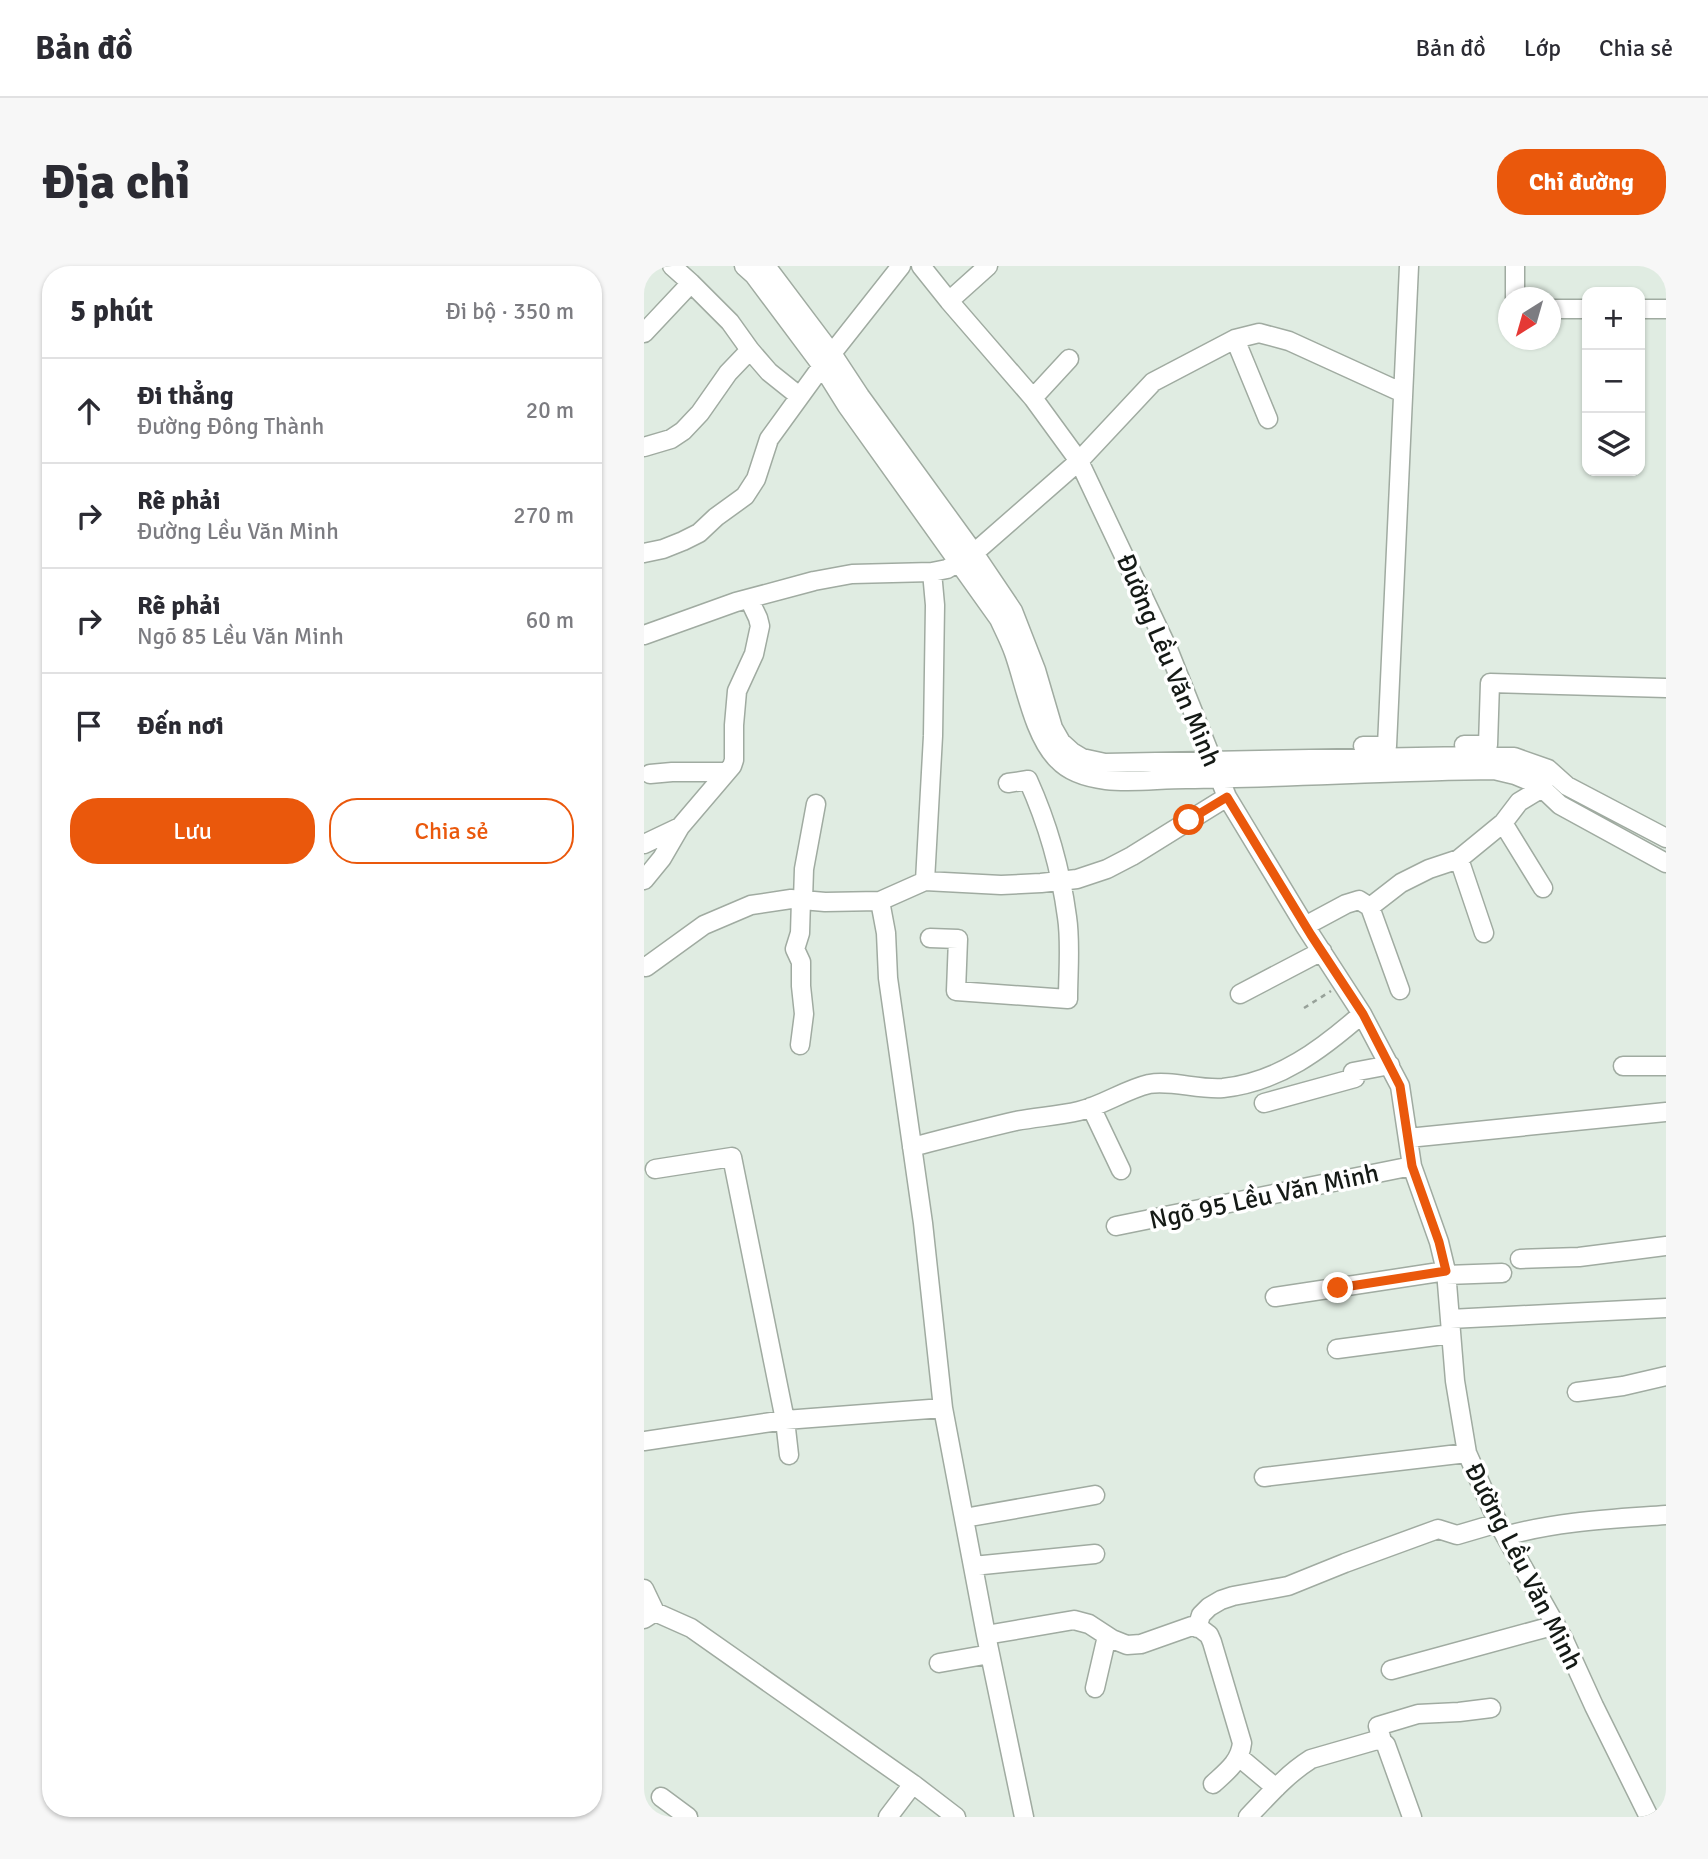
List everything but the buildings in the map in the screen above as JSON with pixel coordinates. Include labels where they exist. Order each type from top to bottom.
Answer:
[{"type":"street","points":[[672,266],[730,322],[769,372],[799,396]]},
{"type":"street","points":[[744,266],[827,360]]},
{"type":"street","points":[[766,266],[958,564],[999,619],[1061,742],[1082,758],[1105,763],[1283,747],[1488,745],[1490,682],[1666,688]]},
{"type":"street","points":[[644,553],[663,549],[699,533],[745,496],[756,479],[769,439],[799,396],[901,266]]},
{"type":"street","name":"Đường Lều Văn Minh","points":[[921,266],[1033,398],[1079,461],[1168,649],[1227,797],[1305,926],[1363,1014],[1400,1086],[1412,1166],[1439,1242],[1446,1273],[1455,1381],[1467,1453],[1501,1529],[1556,1625],[1649,1817]]},
{"type":"street","points":[[949,301],[988,266]]},
{"type":"street","points":[[1387,746],[1409,266]]},
{"type":"street","points":[[1515,266],[1515,287]]},
{"type":"street","points":[[644,333],[691,283]]},
{"type":"street","points":[[1561,309],[1582,309]]},
{"type":"street","points":[[1645,309],[1666,309]]},
{"type":"street","points":[[644,635],[749,599],[814,581],[852,574],[932,572],[958,564],[1079,461],[1153,382],[1235,339],[1259,333],[1289,341],[1403,393]]},
{"type":"street","points":[[1235,339],[1268,419]]},
{"type":"street","points":[[644,447],[671,439],[683,431],[750,349]]},
{"type":"street","points":[[1033,398],[1069,359]]},
{"type":"street","points":[[853,401],[974,553],[1013,611],[1036,670],[1035,719],[1058,761],[1073,771],[1107,780],[1220,779],[1494,769],[1515,775],[1542,788],[1560,805],[1666,863]]},
{"type":"street","points":[[925,881],[934,713],[935,605],[932,572]]},
{"type":"street","points":[[644,880],[662,858],[680,827],[734,760],[737,691],[754,653],[760,626],[749,599]]},
{"type":"street","points":[[1210,754],[1514,757],[1548,769],[1567,786],[1666,838]]},
{"type":"street","points":[[1370,906],[1410,878],[1458,859],[1503,823],[1519,802],[1542,788],[1548,769]]},
{"type":"street","points":[[650,774],[726,772]]},
{"type":"street","points":[[930,938],[958,939],[957,991],[1068,999],[1068,919],[1061,881],[1038,803],[1028,780],[1008,783]]},
{"type":"street","points":[[645,968],[704,925],[751,905],[792,900],[880,901],[925,881],[1001,884],[1077,879],[1108,869],[1132,856],[1227,797]]},
{"type":"street","points":[[800,1045],[804,1014],[801,962],[795,949],[800,933],[804,869],[816,804]]},
{"type":"street","points":[[1503,823],[1543,888]]},
{"type":"street","points":[[644,844],[680,827]]},
{"type":"street","points":[[1458,859],[1484,933]]},
{"type":"street","points":[[1305,926],[1346,904],[1359,900],[1370,906],[1400,990]]},
{"type":"street","points":[[880,901],[886,933],[888,978],[923,1223],[943,1408],[1024,1817]]},
{"type":"street","points":[[1240,994],[1322,951]]},
{"type":"street","points":[[912,1147],[1018,1121],[1080,1111],[1109,1101],[1131,1089],[1153,1083],[1224,1088],[1262,1080],[1314,1053],[1363,1014]]},
{"type":"street","points":[[1264,1103],[1355,1078],[1353,1072],[1390,1065]]},
{"type":"street","points":[[1623,1066],[1666,1066]]},
{"type":"street","points":[[1091,1107],[1121,1170]]},
{"type":"street","points":[[1408,1138],[1666,1112]]},
{"type":"street","points":[[655,1169],[732,1157],[785,1420],[789,1455]]},
{"type":"street","name":"Ngõ 95 Lều Văn Minh","points":[[1116,1226],[1412,1166]]},
{"type":"street","points":[[1520,1259],[1579,1257],[1666,1246]]},
{"type":"street","points":[[1275,1297],[1446,1273],[1502,1273]]},
{"type":"street","points":[[1336,1349],[1451,1326],[1666,1308]]},
{"type":"street","points":[[1577,1392],[1623,1386],[1666,1376]]},
{"type":"street","points":[[644,1441],[785,1420],[943,1408]]},
{"type":"street","points":[[1264,1477],[1467,1453]]},
{"type":"street","points":[[964,1518],[1095,1494]]},
{"type":"street","points":[[1197,1628],[1201,1615],[1233,1596],[1288,1586],[1438,1530],[1457,1535],[1666,1515]]},
{"type":"street","points":[[973,1566],[1096,1554]]},
{"type":"street","points":[[644,1589],[650,1616],[691,1628],[956,1817]]},
{"type":"street","points":[[986,1635],[1074,1620],[1089,1623],[1107,1636],[1127,1645],[1141,1644],[1192,1626],[1201,1629],[1209,1635],[1212,1642],[1242,1743],[1239,1756],[1213,1784]]},
{"type":"street","points":[[1391,1670],[1556,1625]]},
{"type":"street","points":[[1095,1688],[1107,1636]]},
{"type":"street","points":[[939,1663],[990,1654]]},
{"type":"street","points":[[1412,1817],[1378,1726],[1418,1714],[1491,1708]]},
{"type":"street","points":[[1248,1817],[1276,1788],[1311,1759],[1377,1740],[1385,1746]]},
{"type":"street","points":[[1239,1756],[1276,1788]]},
{"type":"street","points":[[888,1817],[913,1784]]},
{"type":"street","points":[[661,1797],[688,1817]]},
{"type":"path","points":[[1304,1008],[1343,983]]},
{"type":"route","points":[[1189,820],[1227,797],[1311,935],[1363,1014],[1400,1086],[1412,1166],[1439,1242],[1446,1271],[1338,1288]]}]
